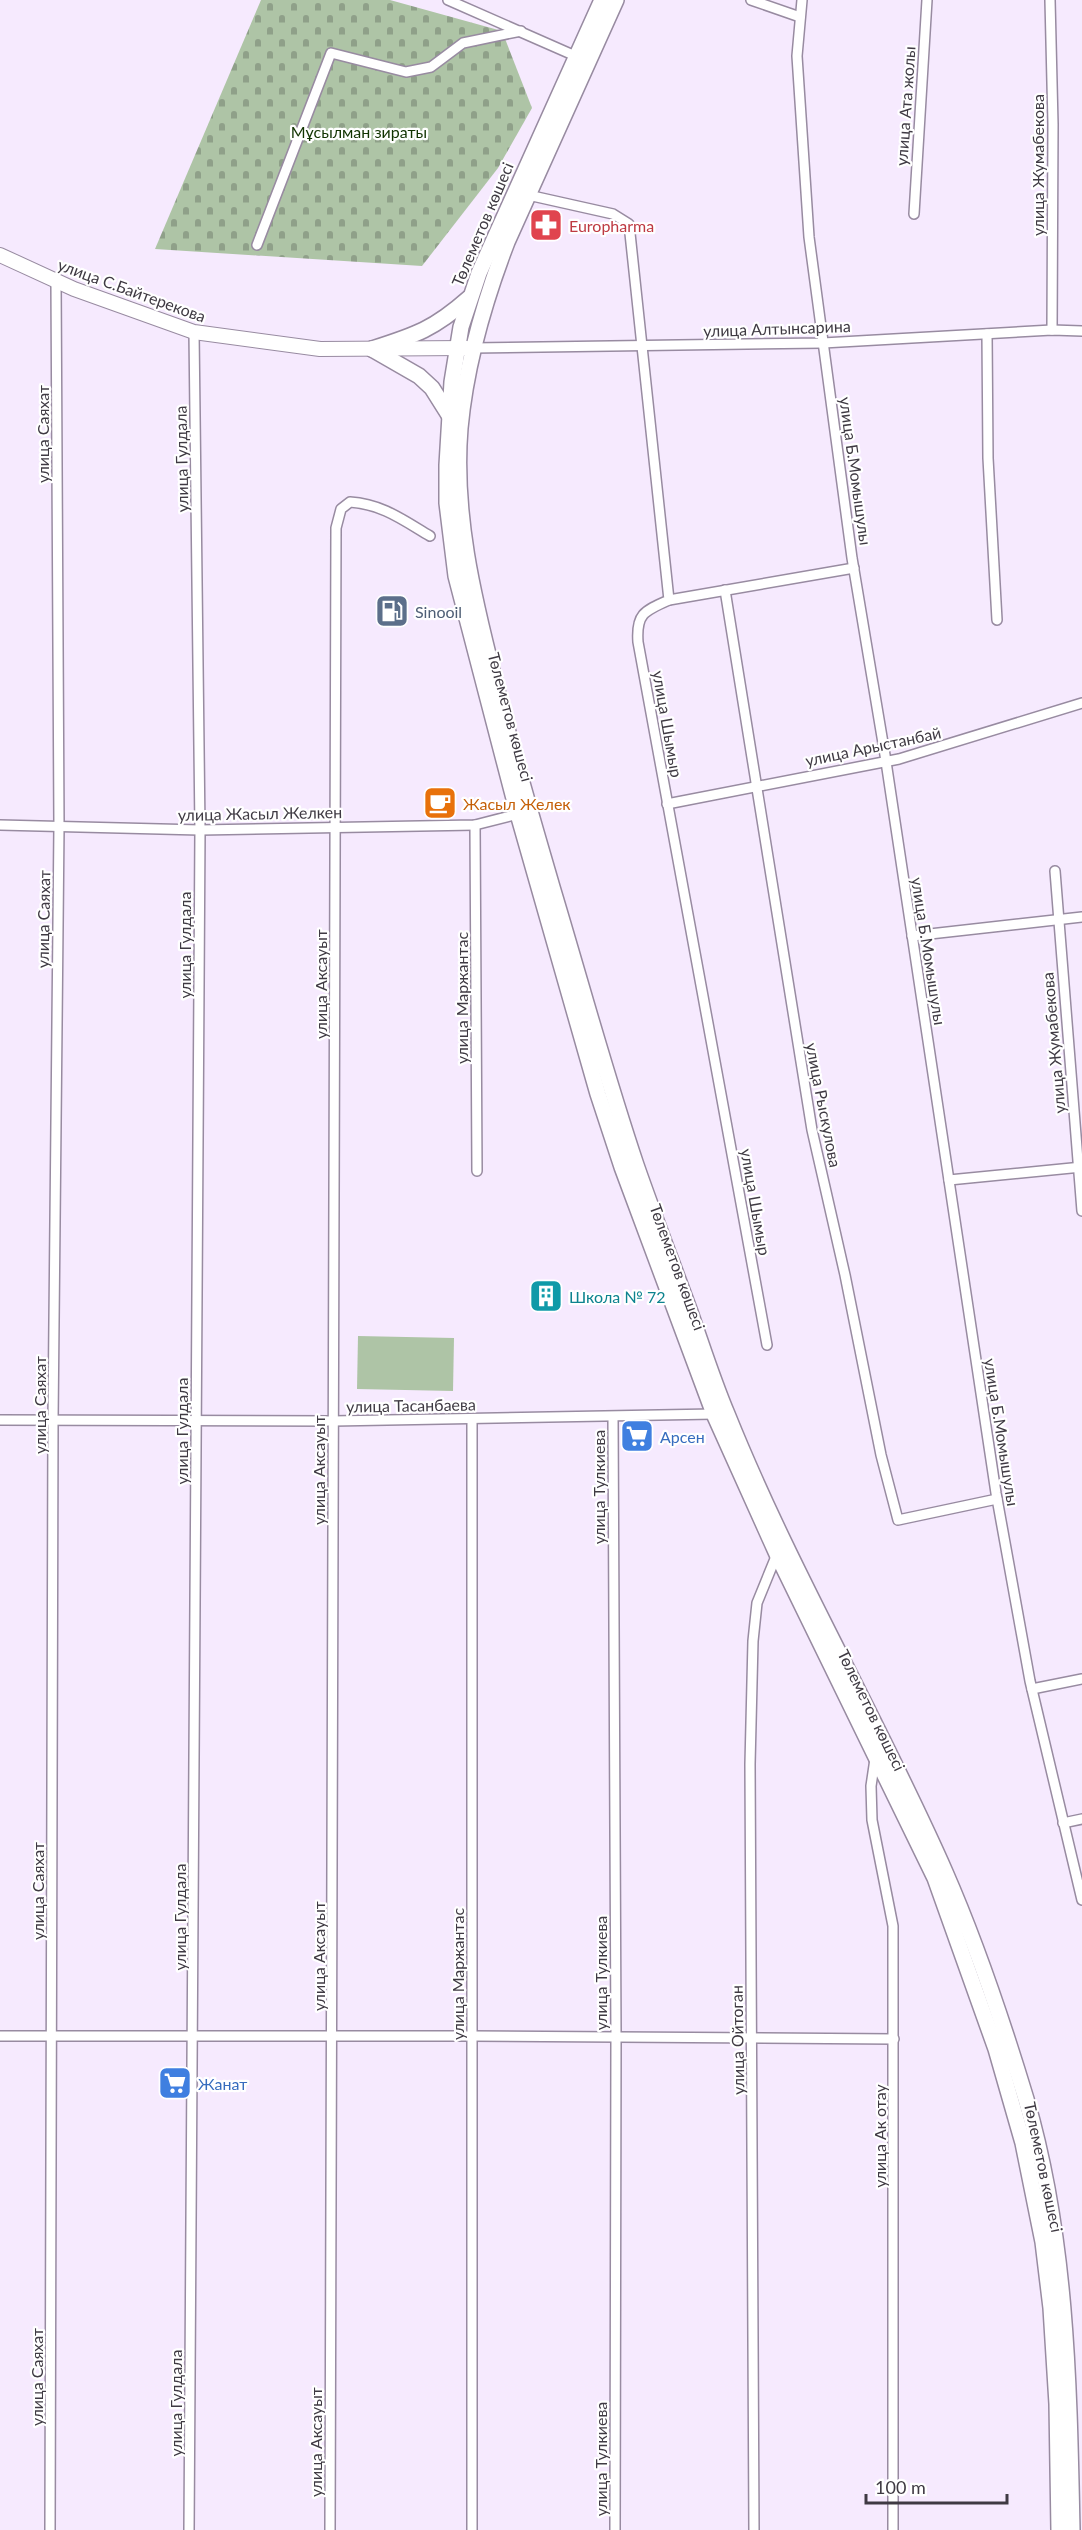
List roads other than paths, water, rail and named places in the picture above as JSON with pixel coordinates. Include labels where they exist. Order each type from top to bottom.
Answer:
[{"type":"main road","name":"Төлеметов көшесі","points":[[602,0],[582,58],[492,282],[472,348],[460,431],[460,502],[465,546],[482,631],[533,823],[636,1163],[726,1413],[881,1754],[934,1878],[996,2049],[1023,2143],[1043,2242],[1051,2308],[1057,2404],[1059,2530]]},
{"type":"main road","name":"Төлеметов көшесі","points":[[616,0],[582,58],[470,298],[456,348],[449,415],[447,503],[456,576],[518,814],[612,1136],[714,1414],[777,1554],[954,1895],[995,2005],[1037,2140],[1055,2240],[1065,2321],[1070,2405],[1072,2530]]},
{"type":"main road","name":"улица С.Байтерекова","points":[[0,255],[56,281],[195,332],[320,349],[472,348]]},
{"type":"main road","points":[[372,349],[427,330],[470,298]]},
{"type":"main road","points":[[372,349],[419,376],[432,388],[449,415]]},
{"type":"street","points":[[448,0],[582,58]]},
{"type":"street","points":[[751,0],[800,17]]},
{"type":"street","name":"улица Б.Момышулы","points":[[802,0],[797,56],[809,237],[854,568],[997,1499],[1032,1689],[1082,1900]]},
{"type":"street","name":"улица Ата жолы","points":[[914,214],[927,0]]},
{"type":"street","name":"улица Жумабекова","points":[[1050,0],[1053,124],[1052,330]]},
{"type":"street","points":[[257,244],[331,53],[406,72],[431,67],[464,43],[521,31]]},
{"type":"street","points":[[528,195],[613,214],[628,224],[669,600]]},
{"type":"street","name":"улица Саяхат","points":[[50,2530],[53,1420],[59,826],[56,281]]},
{"type":"street","name":"улица Алтынсарина","points":[[472,348],[823,343],[1052,330],[1082,331]]},
{"type":"street","name":"улица Гулдала","points":[[189,2530],[200,830],[195,332]]},
{"type":"street","points":[[987,334],[988,458],[997,620]]},
{"type":"street","name":"улица Аксауыт","points":[[330,2530],[336,528],[341,509],[350,502],[376,506],[430,536]]},
{"type":"street","name":"улица Шымыр","points":[[767,1345],[667,804],[637,625],[640,617],[650,609],[669,600],[854,568]]},
{"type":"street","name":"улица Рыскулова","points":[[724,590],[812,1130],[845,1275],[880,1455],[898,1520],[997,1499]]},
{"type":"street","name":"улица Арыстанбай","points":[[667,804],[950,745],[1031,717],[1082,703]]},
{"type":"street","name":"улица Жасыл Желкен","points":[[0,825],[200,830],[475,825],[518,814]]},
{"type":"street","name":"улица Маржантас","points":[[475,825],[477,1171]]},
{"type":"street","name":"улица Жумабекова","points":[[1055,871],[1082,1211]]},
{"type":"street","points":[[912,936],[1082,917]]},
{"type":"street","points":[[949,1180],[1080,1167]]},
{"type":"street","name":"улица Тасанбаева","points":[[0,1420],[333,1421],[714,1414]]},
{"type":"street","name":"улица Тулкиева","points":[[612,1417],[616,2037],[615,2530]]},
{"type":"street","name":"улица Маржантас","points":[[472,1419],[472,2530]]},
{"type":"street","name":"улица Ойтоган","points":[[754,2530],[750,1764],[753,1641],[757,1603],[777,1554]]},
{"type":"street","points":[[1032,1689],[1082,1679]]},
{"type":"street","name":"улица Ак отау","points":[[881,1754],[871,1785],[872,1820],[893,1926],[893,2530]]},
{"type":"street","points":[[1064,1823],[1082,1819]]},
{"type":"street","points":[[0,2036],[894,2039]]},
{"type":"place","name":"Europharma","points":[[546,225]]},
{"type":"place","name":"Sinooil","points":[[392,611]]},
{"type":"place","name":"Жасыл Желек","points":[[440,803]]},
{"type":"place","name":"Школа № 72","points":[[546,1296]]},
{"type":"place","name":"Арсен","points":[[637,1436]]},
{"type":"place","name":"Жанат","points":[[175,2083]]},
{"type":"park label","name":"Мұсылман зираты","points":[[359,131]]}]
